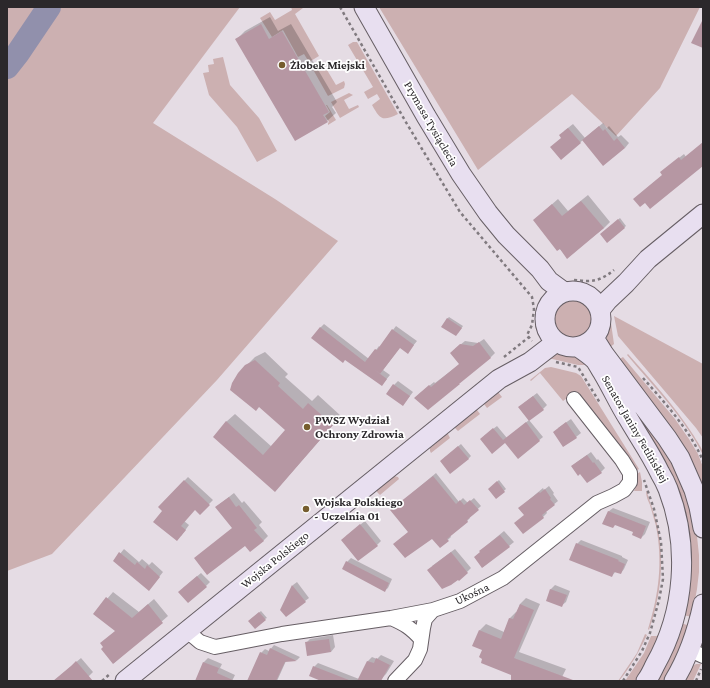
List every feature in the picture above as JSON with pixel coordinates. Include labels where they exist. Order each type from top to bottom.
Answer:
[{"type":"main road","name":"Prymasa Tysiąclecia","points":[[364,7],[423,112],[461,174],[488,213],[546,288],[547,307],[544,316],[545,326]]},
{"type":"main road","points":[[600,310],[648,259],[703,214]]},
{"type":"main road","points":[[588,296],[618,276],[648,259]]},
{"type":"main road","points":[[545,326],[552,339],[560,345],[568,347],[586,342],[598,331],[602,316],[594,300],[588,296],[575,291],[546,288]]},
{"type":"main road","name":"Wojska Polskiego","points":[[499,379],[521,353],[534,343],[545,326]]},
{"type":"main road","name":"Wojska Polskiego","points":[[125,681],[499,379],[530,362],[556,342]]},
{"type":"main road","name":"Senator Janiny Fetlińskiej","points":[[586,342],[604,354],[667,438],[680,458],[694,490],[703,528]]},
{"type":"main road","name":"Senator Janiny Fetlińskiej","points":[[586,342],[587,353],[595,360],[627,417],[652,457],[668,488],[676,512],[680,537],[682,567],[679,596],[675,618],[661,656],[646,681]]},
{"type":"main road","points":[[674,681],[682,668],[696,653],[698,624],[703,604]]},
{"type":"street","name":"Ukośna","points":[[187,631],[200,642],[215,647],[282,634],[391,618],[433,610],[460,601],[503,578],[597,503],[624,490],[630,482],[630,473],[622,460],[574,399]]},
{"type":"street","points":[[395,681],[415,660],[420,649],[422,628],[425,619],[433,610]]},
{"type":"street","points":[[391,618],[404,624],[421,639]]},
{"type":"path","points":[[546,288],[558,274],[568,280],[593,282],[608,276],[619,266]]},
{"type":"path","points":[[696,681],[703,665]]},
{"type":"shaded area","points":[[7,7],[240,7],[153,123],[275,199],[338,241],[217,380],[52,554],[7,571]]},
{"type":"shaded area","points":[[291,7],[303,8],[295,14],[319,56],[309,62],[304,54],[298,57],[283,30],[272,37],[260,18],[270,12],[275,20],[292,10]]},
{"type":"shaded area","points":[[379,7],[700,7],[660,88],[616,136],[572,94],[478,170]]},
{"type":"shaded area","points":[[353,42],[357,42],[398,114],[388,118],[382,118],[372,105],[380,99],[377,94],[368,99],[364,92],[373,87],[348,45]]},
{"type":"shaded area","points":[[223,57],[230,85],[259,118],[277,151],[257,162],[237,127],[209,95],[203,73],[209,72],[208,65],[214,64],[213,59]]},
{"type":"shaded area","points":[[321,60],[336,85],[344,81],[345,84],[344,88],[328,96],[311,66]]},
{"type":"shaded area","points":[[349,93],[353,95],[344,100],[349,109],[358,105],[359,107],[340,118],[331,102]]},
{"type":"shaded area","points":[[326,105],[336,120],[328,125],[329,122],[325,116],[330,112]]},
{"type":"shaded area","points":[[577,299],[584,302],[590,308],[593,319],[592,327],[584,336],[577,339],[569,339],[562,336],[554,327],[553,315],[556,308],[565,300]]},
{"type":"shaded area","points":[[610,316],[614,344],[608,349],[606,340],[610,324]]},
{"type":"shaded area","points":[[614,316],[703,364],[703,438],[618,336]]},
{"type":"shaded area","points":[[555,353],[572,356],[588,363],[585,365],[578,365],[548,358]]},
{"type":"shaded area","points":[[628,354],[679,414],[700,445],[703,455],[696,441],[678,415],[627,355]]},
{"type":"shaded area","points":[[623,357],[675,419],[698,454],[703,467],[703,495],[615,362]]},
{"type":"shaded area","points":[[608,366],[661,440],[685,487],[696,527],[699,555],[699,572],[692,617],[683,615],[689,552]]},
{"type":"shaded area","points":[[551,367],[576,373],[581,376],[639,469],[636,471],[629,459],[575,392],[563,401],[540,373],[531,381],[530,380],[545,368]]},
{"type":"shaded area","points":[[495,392],[498,392],[502,397],[487,408],[484,404],[484,400]]},
{"type":"shaded area","points":[[474,410],[477,410],[480,414],[458,431],[455,428],[456,424]]},
{"type":"shaded area","points":[[444,434],[448,434],[450,438],[431,453],[430,447],[433,446],[432,444]]},
{"type":"shaded area","points":[[640,472],[642,491],[634,491],[638,482],[637,474]]},
{"type":"shaded area","points":[[394,476],[398,477],[399,479],[380,495],[377,492],[377,489]]},
{"type":"shaded area","points":[[646,491],[657,524],[661,551],[659,591],[649,630],[659,578],[659,552],[656,526]]},
{"type":"shaded area","points":[[681,623],[690,626],[682,649],[665,681],[654,681]]},
{"type":"shaded area","points":[[659,633],[659,637],[648,660],[635,681],[625,681],[644,653],[651,636],[657,636]]},
{"type":"shaded area","points":[[645,634],[647,635],[638,653],[618,681],[637,653]]},
{"type":"shaded area","points":[[696,664],[701,664],[693,681],[682,681],[689,669]]},
{"type":"building","points":[[703,19],[703,48],[691,43]]},
{"type":"building","points":[[261,24],[269,39],[282,31],[329,112],[323,115],[328,122],[295,141],[235,39]]},
{"type":"building","points":[[599,126],[603,131],[605,129],[614,141],[617,138],[625,148],[603,166],[582,140]]},
{"type":"building","points":[[568,128],[581,143],[561,160],[550,147],[561,138],[559,135]]},
{"type":"building","points":[[703,142],[703,166],[650,209],[645,203],[640,207],[633,199],[662,175],[660,172],[679,157],[681,160]]},
{"type":"building","points":[[581,201],[604,228],[567,259],[560,249],[557,251],[533,220],[552,204],[562,216]]},
{"type":"building","points":[[618,219],[625,228],[607,243],[600,234]]},
{"type":"building","points":[[447,318],[462,328],[456,336],[441,327]]},
{"type":"building","points":[[320,327],[365,362],[375,349],[377,350],[392,329],[414,345],[408,354],[400,348],[380,374],[387,379],[382,386],[345,360],[343,363],[311,338]]},
{"type":"building","points":[[479,342],[491,358],[428,410],[414,398],[429,385],[431,387],[459,364],[450,353],[460,344],[473,346]]},
{"type":"building","name":"PWSZ Wydział Ochrony Zdrowia","points":[[255,360],[280,383],[278,386],[303,409],[308,403],[333,425],[275,492],[213,437],[226,421],[263,455],[285,430],[259,407],[256,411],[230,390],[238,373],[245,365]]},
{"type":"building","points":[[393,384],[410,396],[403,406],[386,394]]},
{"type":"building","points":[[533,396],[544,410],[529,421],[518,407]]},
{"type":"building","points":[[526,422],[540,441],[518,459],[505,443],[492,454],[480,439],[493,428],[503,440]]},
{"type":"building","points":[[566,422],[577,438],[563,447],[553,432]]},
{"type":"building","points":[[458,446],[469,459],[450,474],[440,461]]},
{"type":"building","points":[[587,455],[602,473],[587,483],[580,474],[578,476],[571,466]]},
{"type":"building","points":[[433,476],[456,504],[460,500],[464,505],[470,500],[479,510],[467,520],[468,522],[447,539],[449,541],[440,548],[432,539],[405,558],[393,544],[408,532],[390,510]]},
{"type":"building","points":[[184,480],[210,505],[200,515],[195,510],[181,526],[186,530],[177,541],[153,522],[162,511],[158,507]]},
{"type":"building","points":[[497,481],[505,492],[496,499],[488,489]]},
{"type":"building","points":[[545,489],[555,505],[542,515],[544,518],[523,534],[514,523],[524,515],[518,508]]},
{"type":"building","points":[[229,497],[236,507],[239,505],[257,528],[254,530],[264,541],[250,552],[245,546],[207,575],[194,558],[232,528],[215,507]]},
{"type":"building","points":[[608,511],[646,526],[641,539],[632,535],[633,532],[615,525],[613,528],[602,524]]},
{"type":"building","points":[[360,524],[378,546],[358,561],[341,540]]},
{"type":"building","points":[[500,535],[510,547],[482,568],[474,557],[480,552],[479,551]]},
{"type":"building","points":[[576,543],[619,560],[618,561],[625,564],[621,574],[614,572],[612,577],[569,560]]},
{"type":"building","points":[[119,552],[135,565],[137,562],[145,569],[147,565],[160,577],[149,591],[113,561]]},
{"type":"building","points":[[451,552],[468,573],[459,581],[458,580],[442,589],[427,570]]},
{"type":"building","points":[[346,561],[389,583],[385,592],[342,569]]},
{"type":"building","points":[[197,576],[207,587],[188,603],[178,592]]},
{"type":"building","points":[[292,585],[306,602],[286,617],[280,610]]},
{"type":"building","points":[[550,589],[567,595],[562,607],[546,601]]},
{"type":"building","points":[[106,597],[132,618],[148,604],[163,623],[113,664],[101,649],[103,647],[100,643],[115,631],[93,614]]},
{"type":"building","points":[[520,604],[534,610],[514,658],[573,681],[511,681],[511,675],[481,663],[482,659],[479,657],[482,650],[472,646],[479,630],[501,639],[509,618],[513,619]]},
{"type":"building","points":[[259,612],[266,620],[255,629],[248,621]]},
{"type":"building","points":[[329,639],[331,652],[307,656],[305,642]]},
{"type":"building","points":[[270,648],[297,661],[285,662],[276,681],[247,681],[260,652],[267,655]]},
{"type":"building","points":[[376,658],[390,665],[381,681],[357,681],[367,661],[374,663]]},
{"type":"building","points":[[76,661],[93,681],[53,681],[71,666]]},
{"type":"building","points":[[203,662],[219,668],[217,673],[235,681],[195,681]]},
{"type":"building","points":[[313,666],[349,680],[321,681],[309,676]]},
{"type":"waterway","points":[[7,67],[49,7]]},
{"type":"place","name":"Żłobek Miejski","points":[[282,65]]},
{"type":"place","name":"PWSZ Wydział Ochrony Zdrowia","points":[[307,427]]},
{"type":"place","name":"Wojska Polskiego - Uczelnia 01","points":[[306,509]]}]
